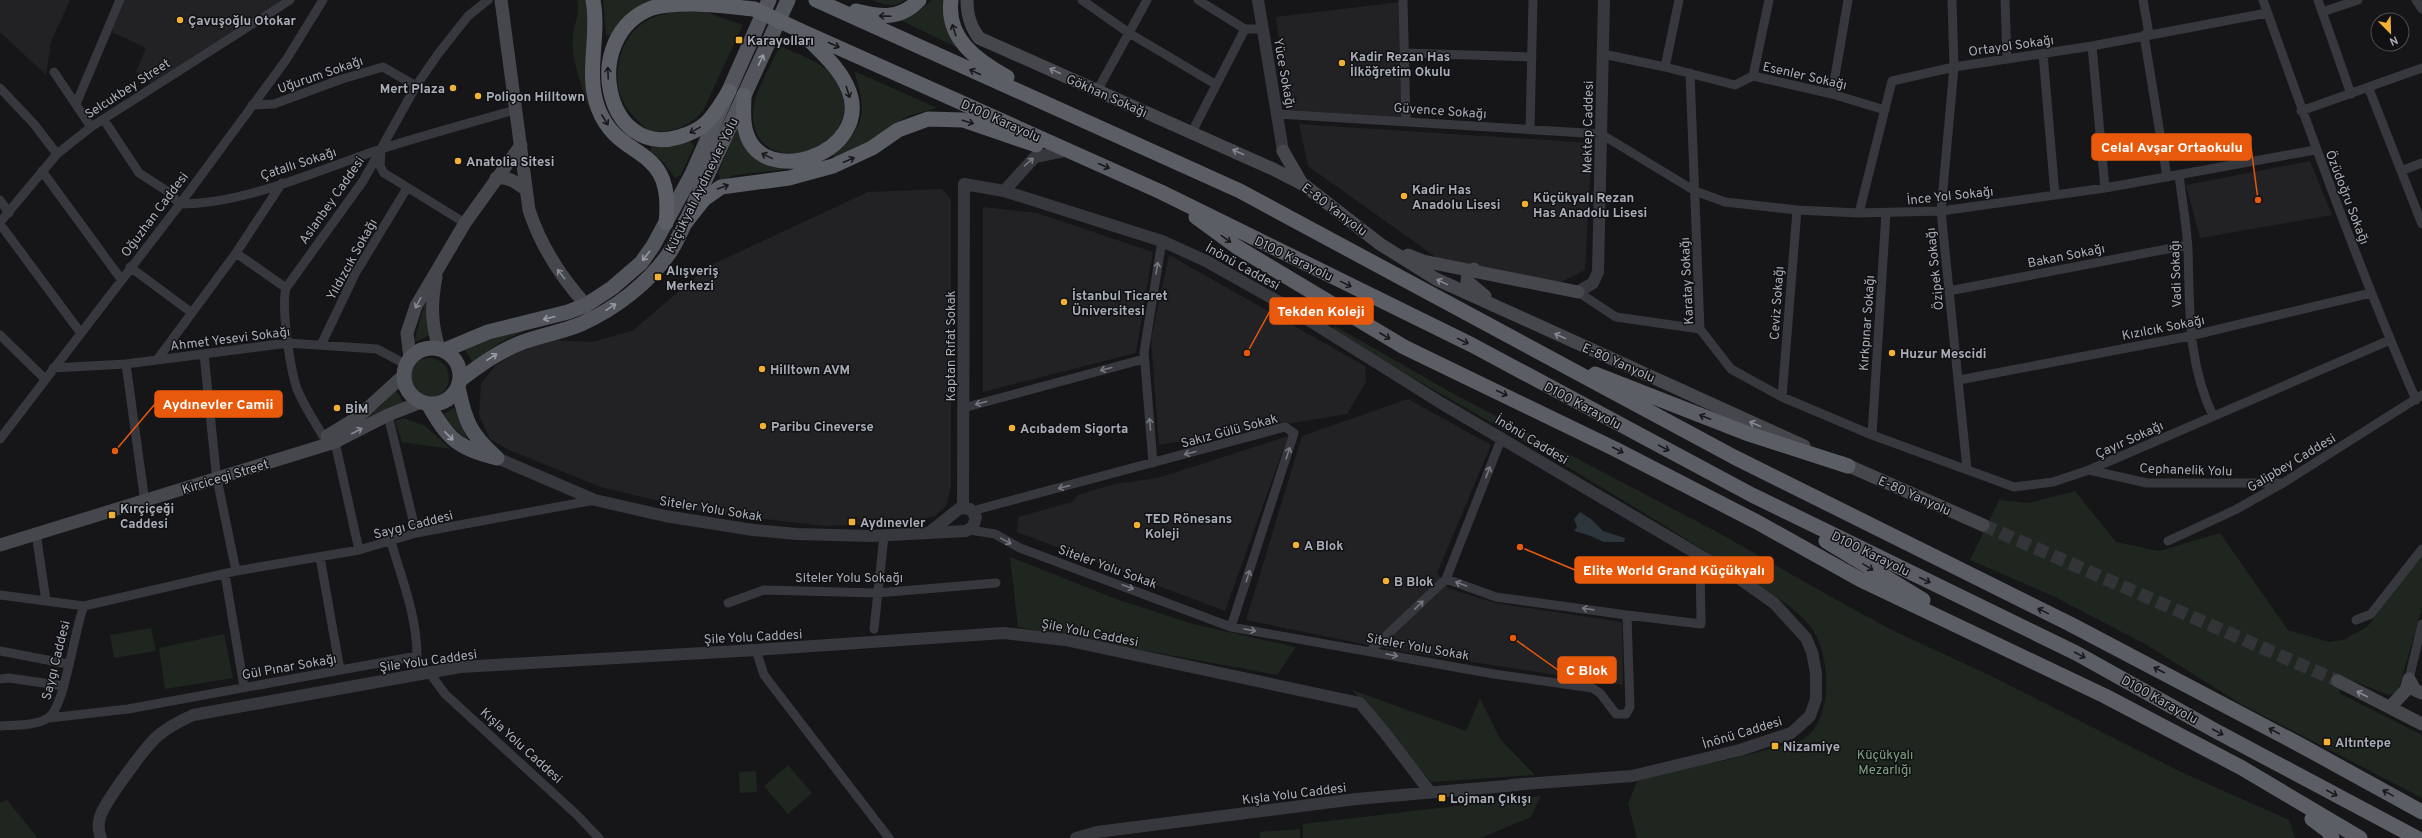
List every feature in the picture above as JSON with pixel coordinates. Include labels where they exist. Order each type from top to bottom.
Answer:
[{"type":"highway","points":[[593,0],[596,22],[592,69],[593,88],[598,109],[611,130],[628,145],[646,156],[658,168],[667,194],[666,223]]},
{"type":"highway","name":"D100 Karayolu","points":[[735,0],[1161,192],[1472,345],[1752,495],[2076,653],[2228,737],[2417,838]]},
{"type":"highway","points":[[818,1],[876,16],[893,16],[912,7],[918,0]]},
{"type":"highway","points":[[951,0],[949,13],[956,35],[971,53],[990,67],[1100,129]]},
{"type":"highway","name":"D100 Karayolu","points":[[818,1],[1240,192],[1734,458],[2070,624],[2192,687],[2422,812]]},
{"type":"highway","points":[[729,91],[717,110],[706,123],[696,130],[672,139],[648,138],[630,126],[614,103],[608,75],[611,54],[616,38],[627,24],[640,14],[652,8],[694,4],[754,9]]},
{"type":"highway","points":[[744,95],[746,132],[750,141],[758,151],[768,158],[780,161],[802,158],[821,152],[841,140],[847,131],[851,116],[849,91],[828,60],[799,30]]},
{"type":"highway","points":[[685,223],[704,199],[721,187],[789,178],[833,166],[872,148],[898,130],[928,119],[963,120],[1038,146],[1069,150]]},
{"type":"highway","points":[[1161,192],[1237,247],[1404,347],[1535,408],[1757,522],[1861,580],[2105,696],[2242,768],[2360,838]]},
{"type":"highway","points":[[1532,349],[1746,433],[1848,466]]},
{"type":"highway","points":[[1752,495],[1909,592],[2016,654]]},
{"type":"highway","points":[[2242,768],[2294,804],[2328,831],[2332,838]]},
{"type":"main road","points":[[501,0],[521,145],[528,210],[538,238],[551,262],[586,305]]},
{"type":"main road","name":"Küçükyalı Aydınevler Yolu","points":[[442,349],[488,332],[568,312],[586,305],[612,288],[641,262],[654,246],[702,154],[770,0]]},
{"type":"main road","name":"Küçükyalı Aydınevler Yolu","points":[[459,384],[499,352],[523,342],[580,324],[611,308],[644,283],[656,269],[670,252],[685,223],[788,0]]},
{"type":"main road","name":"Gökhan Sokağı","points":[[967,0],[969,19],[972,28],[979,38],[1273,168]]},
{"type":"main road","points":[[497,458],[474,452],[456,442],[442,428],[424,403],[410,393],[406,386],[407,332],[408,323],[416,306],[465,223],[521,145]]},
{"type":"main road","points":[[1273,168],[1280,160],[1283,151]]},
{"type":"main road","points":[[1283,151],[1296,176],[1304,185]]},
{"type":"main road","name":"E-80 Yanyolu","points":[[1273,168],[1304,185],[1387,248],[1436,279],[1505,312],[1983,525]]},
{"type":"main road","points":[[496,178],[505,177],[515,181],[525,188]]},
{"type":"main road","points":[[1387,248],[1423,260],[1474,269],[1578,292]]},
{"type":"main road","points":[[1474,269],[1467,275],[1468,283],[1505,312]]},
{"type":"main road","points":[[438,270],[433,294],[431,315],[432,328],[442,349],[454,358],[459,365],[459,384],[464,415],[471,430],[497,458]]},
{"type":"main road","points":[[330,440],[358,417],[407,366],[420,350],[442,349]]},
{"type":"main road","points":[[424,403],[442,402],[448,399],[459,384]]},
{"type":"main road","name":"Kircicegi Street","points":[[0,545],[330,440],[388,415],[424,403]]},
{"type":"main road","points":[[0,536],[216,476]]},
{"type":"main road","points":[[2409,679],[2415,690],[2422,693]]},
{"type":"main road","points":[[2394,703],[2406,690],[2409,679]]},
{"type":"main road","points":[[2338,682],[2422,724]]},
{"type":"main road","points":[[2380,703],[2394,703],[2422,697]]},
{"type":"street","points":[[76,104],[120,0]]},
{"type":"street","name":"Selcukbey Street","points":[[0,223],[57,154],[91,127],[290,0]]},
{"type":"street","name":"Oğuzhan Caddesi","points":[[0,439],[80,332],[180,204],[286,60],[323,0]]},
{"type":"street","name":"Aslanbey Caddesi","points":[[359,550],[330,440],[297,388],[288,343],[283,300],[286,288],[363,181],[416,86],[438,54],[468,16],[488,0]]},
{"type":"street","points":[[1082,0],[1129,33],[1215,84]]},
{"type":"street","points":[[1097,91],[1147,0]]},
{"type":"street","points":[[1198,0],[1245,29],[1263,29]]},
{"type":"street","name":"Yüce Sokağı","points":[[1258,0],[1283,151]]},
{"type":"street","points":[[1403,0],[1406,120]]},
{"type":"street","points":[[1530,129],[1533,0]]},
{"type":"street","name":"Mektep Caddesi","points":[[1578,292],[1593,283],[1598,272],[1604,0]]},
{"type":"street","points":[[1665,67],[1679,0]]},
{"type":"street","points":[[1753,76],[1769,0]]},
{"type":"street","points":[[1832,94],[1848,0]]},
{"type":"street","name":"Özipek Sokağı","points":[[1952,0],[1954,67],[1941,211],[1967,469]]},
{"type":"street","points":[[2006,0],[2007,59]]},
{"type":"street","points":[[2143,0],[2167,177]]},
{"type":"street","name":"Özüdoğru Sokağı","points":[[2263,0],[2315,150],[2371,293],[2390,340],[2419,398]]},
{"type":"street","points":[[2318,0],[2351,94]]},
{"type":"street","points":[[2322,12],[2358,0]]},
{"type":"street","points":[[2416,0],[2422,8]]},
{"type":"street","name":"Ortayol Sokağı","points":[[1859,213],[1892,81],[1954,67],[2092,46],[2147,34],[2267,13]]},
{"type":"street","points":[[1192,132],[1215,84],[1245,29]]},
{"type":"street","points":[[2092,46],[2105,188]]},
{"type":"street","points":[[1404,53],[1532,57]]},
{"type":"street","name":"Esenler Sokağı","points":[[1603,54],[1735,84],[1753,76],[1832,94],[1885,110]]},
{"type":"street","points":[[2042,54],[2055,195]]},
{"type":"street","name":"Uğurum Sokağı","points":[[252,105],[274,104],[342,79],[383,68],[416,86]]},
{"type":"street","points":[[2301,111],[2369,89],[2422,68]]},
{"type":"street","points":[[54,72],[91,127]]},
{"type":"street","name":"Karatay Sokağı","points":[[1690,73],[1700,329],[1734,372],[1782,397],[1872,435]]},
{"type":"street","points":[[0,88],[34,124],[57,154]]},
{"type":"street","points":[[2369,89],[2422,224]]},
{"type":"street","name":"Çatallı Sokağı","points":[[180,204],[201,204],[243,195],[381,149],[515,110]]},
{"type":"street","name":"Güvence Sokağı","points":[[1278,114],[1406,120],[1601,134]]},
{"type":"street","points":[[104,120],[139,173],[167,191],[180,204]]},
{"type":"street","name":"İnce Yol Sokağı","points":[[1601,134],[1695,191],[1725,202],[1797,210],[1886,214],[1941,211],[2105,188],[2315,150]]},
{"type":"street","points":[[381,149],[380,166],[384,173],[465,223]]},
{"type":"street","points":[[1004,191],[1035,158],[1069,150]]},
{"type":"street","points":[[2401,171],[2422,162]]},
{"type":"street","points":[[42,171],[121,279]]},
{"type":"street","name":"Vadi Sokağı","points":[[2179,175],[2188,245],[2190,336],[2196,369],[2213,416]]},
{"type":"street","points":[[157,360],[236,253],[282,183]]},
{"type":"street","name":"İnönü Caddesi","points":[[964,184],[1004,191],[1162,241],[1206,261],[1286,306],[1440,402],[1502,437],[1740,579],[1774,603],[1806,638],[1816,674],[1814,705],[1810,716],[1791,733],[1740,750],[1616,779]]},
{"type":"street","name":"Kaptan Rıfat Sokak","points":[[964,184],[963,408],[968,509]]},
{"type":"street","name":"Yıldızcık Sokağı","points":[[321,345],[355,274],[407,188]]},
{"type":"street","points":[[0,200],[9,213]]},
{"type":"street","name":"Ceviz Sokağı","points":[[1782,397],[1797,210]]},
{"type":"street","name":"Kırkpınar Sokağı","points":[[1872,435],[1886,214]]},
{"type":"street","points":[[0,223],[80,332]]},
{"type":"street","points":[[1153,463],[1144,359],[1162,241]]},
{"type":"street","name":"Bakan Sokağı","points":[[1949,291],[2188,245]]},
{"type":"street","points":[[236,253],[286,288]]},
{"type":"street","points":[[130,267],[192,313]]},
{"type":"street","points":[[1578,292],[1616,317],[1700,329]]},
{"type":"street","name":"Kızılcık Sokağı","points":[[1959,380],[2190,336],[2371,293]]},
{"type":"street","points":[[0,335],[45,379]]},
{"type":"street","name":"Çayır Sokağı","points":[[1872,435],[2014,487],[2052,482],[2089,470],[2390,340]]},
{"type":"street","name":"Ahmet Yesevi Sokağı","points":[[53,368],[126,364],[288,343],[377,349],[407,366]]},
{"type":"street","points":[[204,354],[216,476],[236,571]]},
{"type":"street","points":[[963,408],[1144,359]]},
{"type":"street","points":[[126,364],[144,495]]},
{"type":"street","name":"Galipbey Caddesi","points":[[2168,541],[2235,510],[2283,483],[2419,398]]},
{"type":"street","points":[[388,415],[416,533]]},
{"type":"street","name":"Sakız Gülü Sokak","points":[[968,509],[1153,463],[1285,427],[1294,433],[1232,627]]},
{"type":"street","points":[[1370,651],[1446,579],[1502,437]]},
{"type":"street","name":"Siteler Yolu Sokak","points":[[497,458],[595,500],[665,516],[753,530],[797,534],[884,536],[966,530],[995,534],[1020,548],[1232,627],[1517,678],[1592,688],[1600,693],[1616,714],[1626,714],[1630,708],[1627,615]]},
{"type":"street","name":"Cephanelik Yolu","points":[[2089,470],[2147,483],[2283,483]]},
{"type":"street","name":"Saygı Caddesi","points":[[0,726],[49,718],[58,706],[64,686],[78,620],[84,606],[236,571],[359,550],[392,542],[416,533],[595,500]]},
{"type":"street","points":[[930,532],[953,516],[957,510],[968,509],[976,521],[966,530],[953,524],[953,516]]},
{"type":"street","points":[[36,533],[46,601]]},
{"type":"street","points":[[874,629],[884,536]]},
{"type":"street","name":"Gül Pınar Sokağı","points":[[49,718],[128,709],[417,656],[417,638],[411,610],[392,542]]},
{"type":"street","points":[[2356,620],[2371,614],[2422,549]]},
{"type":"street","points":[[1446,579],[1496,597],[1701,624],[1700,556]]},
{"type":"street","points":[[320,557],[340,670]]},
{"type":"street","points":[[225,574],[244,688]]},
{"type":"street","name":"Siteler Yolu Sokağı","points":[[728,603],[764,590],[877,593],[996,583]]},
{"type":"street","points":[[0,595],[84,606]]},
{"type":"street","points":[[2409,679],[2422,624]]},
{"type":"street","name":"Şile Yolu Caddesi","points":[[100,838],[98,831],[100,816],[143,751],[158,735],[177,722],[193,715],[244,704],[460,667],[756,650],[1004,633],[1065,640],[1360,703],[1430,792]]},
{"type":"street","points":[[756,650],[764,675],[888,838]]},
{"type":"street","points":[[0,651],[68,664]]},
{"type":"street","name":"Kışla Yolu Caddesi","points":[[429,672],[445,694],[578,815],[599,838]]},
{"type":"street","points":[[0,679],[9,678],[64,686]]},
{"type":"street","name":"Kışla Yolu Caddesi","points":[[1076,838],[1097,832],[1356,799],[1514,785],[1616,779]]},
{"type":"shaded area","points":[[0,0],[70,0],[51,42],[46,75],[0,32]]},
{"type":"shaded area","points":[[125,0],[281,0],[151,83],[136,71],[146,48],[112,32]]},
{"type":"shaded area","name":"Kadir Rezan Has İlköğretim Okulu","points":[[1400,2],[1402,118],[1289,110],[1276,17]]},
{"type":"shaded area","points":[[1299,124],[1592,143],[1585,270],[1559,283],[1440,260],[1308,166]]},
{"type":"shaded area","points":[[2310,161],[2332,215],[2200,238],[2186,185]]},
{"type":"shaded area","name":"Hilltown AVM","points":[[942,189],[951,199],[951,487],[946,506],[935,516],[910,523],[825,526],[704,512],[601,487],[509,450],[490,439],[479,415],[481,384],[495,366],[516,352],[549,340],[592,342],[632,331],[709,266],[868,192]]},
{"type":"shaded area","name":"İstanbul Ticaret Üniversitesi","points":[[983,207],[1037,213],[1153,252],[1136,353],[983,392]]},
{"type":"shaded area","points":[[1169,255],[1365,366],[1366,382],[1347,414],[1159,445],[1151,339]]},
{"type":"shaded area","points":[[1408,399],[1491,445],[1437,573],[1448,588],[1495,603],[1622,622],[1623,685],[1387,649],[1246,620],[1302,436]]},
{"type":"shaded area","name":"TED Rönesans Koleji","points":[[1288,436],[1225,611],[1017,532],[1018,517],[1072,502],[1078,495],[1115,484],[1158,478]]},
{"type":"shaded area","points":[[1580,512],[1591,519],[1603,531],[1625,538],[1624,542],[1604,542],[1574,531],[1577,527],[1574,519]]},
{"type":"green space","points":[[577,0],[587,0],[589,15],[586,72],[590,111],[573,54],[573,36],[578,6]]},
{"type":"green space","points":[[603,0],[656,0],[643,6],[632,14],[613,36],[606,35]]},
{"type":"green space","points":[[872,0],[905,0],[901,3],[889,5]]},
{"type":"green space","points":[[932,0],[947,0],[946,29],[958,48],[902,21],[918,12]]},
{"type":"green space","points":[[699,10],[743,25],[703,111],[691,122],[679,128],[665,131],[649,131],[628,109],[619,92],[617,72],[626,42],[631,34],[644,22],[667,14]]},
{"type":"green space","points":[[780,46],[810,59],[826,69],[837,82],[843,98],[843,118],[834,134],[820,146],[802,152],[784,153],[768,147],[757,134],[753,113],[756,97]]},
{"type":"green space","points":[[854,71],[937,108],[908,116],[868,142],[836,158],[832,155],[852,136],[861,118],[861,97]]},
{"type":"green space","points":[[737,128],[767,163],[790,169],[735,175],[721,181],[718,173]]},
{"type":"green space","points":[[690,141],[694,146],[681,175],[675,178],[664,163],[650,151],[653,143],[671,145]]},
{"type":"green space","points":[[425,302],[431,335],[414,342]]},
{"type":"green space","name":"Küçükyalı Mezarlığı","points":[[1335,326],[1452,393],[1719,533],[1892,630],[1993,677],[2181,772],[2289,820],[2295,838],[1637,838],[1628,804],[1638,779],[1722,761],[1794,743],[1805,738],[1814,728],[1821,716],[1825,702],[1826,670],[1819,642],[1813,630],[1795,611],[1754,581],[1573,470],[1330,330]]},
{"type":"green space","points":[[533,327],[501,342],[473,363],[464,348],[497,336]]},
{"type":"green space","points":[[425,358],[433,358],[440,361],[446,367],[449,378],[446,389],[440,395],[433,398],[425,398],[418,395],[412,389],[409,382],[409,374],[412,367],[418,361]]},
{"type":"green space","points":[[396,390],[404,403],[356,425],[381,406]]},
{"type":"green space","points":[[454,408],[469,442],[441,416]]},
{"type":"green space","points":[[404,418],[425,426],[451,449],[402,442],[395,421]]},
{"type":"green space","points":[[2075,491],[2116,542],[2159,551],[2220,533],[2288,630],[2329,642],[2343,640],[2367,627],[2422,554],[2422,608],[2398,691],[2389,695],[2346,678],[2339,693],[2422,735],[2422,798],[2241,704],[2145,644],[2055,597],[1970,560],[1999,500],[2028,503]]},
{"type":"green space","points":[[1010,557],[1119,600],[1193,624],[1296,647],[1277,675],[1018,627]]},
{"type":"green space","points":[[151,628],[156,651],[114,658],[110,635]]},
{"type":"green space","points":[[224,634],[233,678],[165,689],[159,648]]},
{"type":"green space","points":[[1352,690],[1466,731],[1480,698],[1500,739],[1535,775],[1431,782]]},
{"type":"green space","points":[[788,765],[812,793],[788,814],[764,786]]},
{"type":"green space","points":[[756,771],[757,792],[740,793],[739,772]]},
{"type":"green space","points":[[1541,796],[1531,817],[1481,838],[1303,838],[1303,824]]},
{"type":"green space","points":[[7,800],[38,838],[0,838],[0,803]]},
{"type":"green space","points":[[1300,829],[1300,838],[1260,838],[1260,832]]},
{"type":"tunnel","points":[[1983,525],[2338,681]]},
{"type":"place","name":"Çavuşoğlu Otokar","points":[[180,20]]},
{"type":"place","name":"Karayolları","points":[[739,40]]},
{"type":"place","name":"Kadir Rezan Has İlköğretim Okulu","points":[[1342,63]]},
{"type":"place","name":"Mert Plaza","points":[[453,88]]},
{"type":"place","name":"Poligon Hilltown","points":[[478,96]]},
{"type":"place","name":"Anatolia Sitesi","points":[[458,161]]},
{"type":"place","name":"Kadir Has Anadolu Lisesi","points":[[1404,196]]},
{"type":"place","name":"Celal Avşar Ortaokulu","points":[[2258,200]]},
{"type":"place","name":"Küçükyalı Rezan Has Anadolu Lisesi","points":[[1525,204]]},
{"type":"place","name":"Alışveriş Merkezi","points":[[658,277]]},
{"type":"place","name":"İstanbul Ticaret Üniversitesi","points":[[1064,302]]},
{"type":"place","name":"Tekden Koleji","points":[[1247,353]]},
{"type":"place","name":"Huzur Mescidi","points":[[1892,353]]},
{"type":"place","name":"Hilltown AVM","points":[[762,369]]},
{"type":"place","name":"BİM","points":[[337,408]]},
{"type":"place","name":"Paribu Cineverse","points":[[763,426]]},
{"type":"place","name":"Acıbadem Sigorta","points":[[1012,428]]},
{"type":"place","name":"Aydınevler Camii","points":[[115,451]]},
{"type":"place","name":"Kırçiçeği Caddesi","points":[[112,515]]},
{"type":"place","name":"Aydınevler","points":[[852,522]]},
{"type":"place","name":"TED Rönesans Koleji","points":[[1137,525]]},
{"type":"place","name":"A Blok","points":[[1296,545]]},
{"type":"place","name":"Elite World Grand Küçükyalı","points":[[1520,547]]},
{"type":"place","name":"B Blok","points":[[1386,581]]},
{"type":"place","name":"C Blok","points":[[1513,638]]},
{"type":"place","name":"Altıntepe","points":[[2327,742]]},
{"type":"place","name":"Nizamiye","points":[[1775,746]]},
{"type":"place","name":"Lojman Çıkışı","points":[[1442,798]]}]
